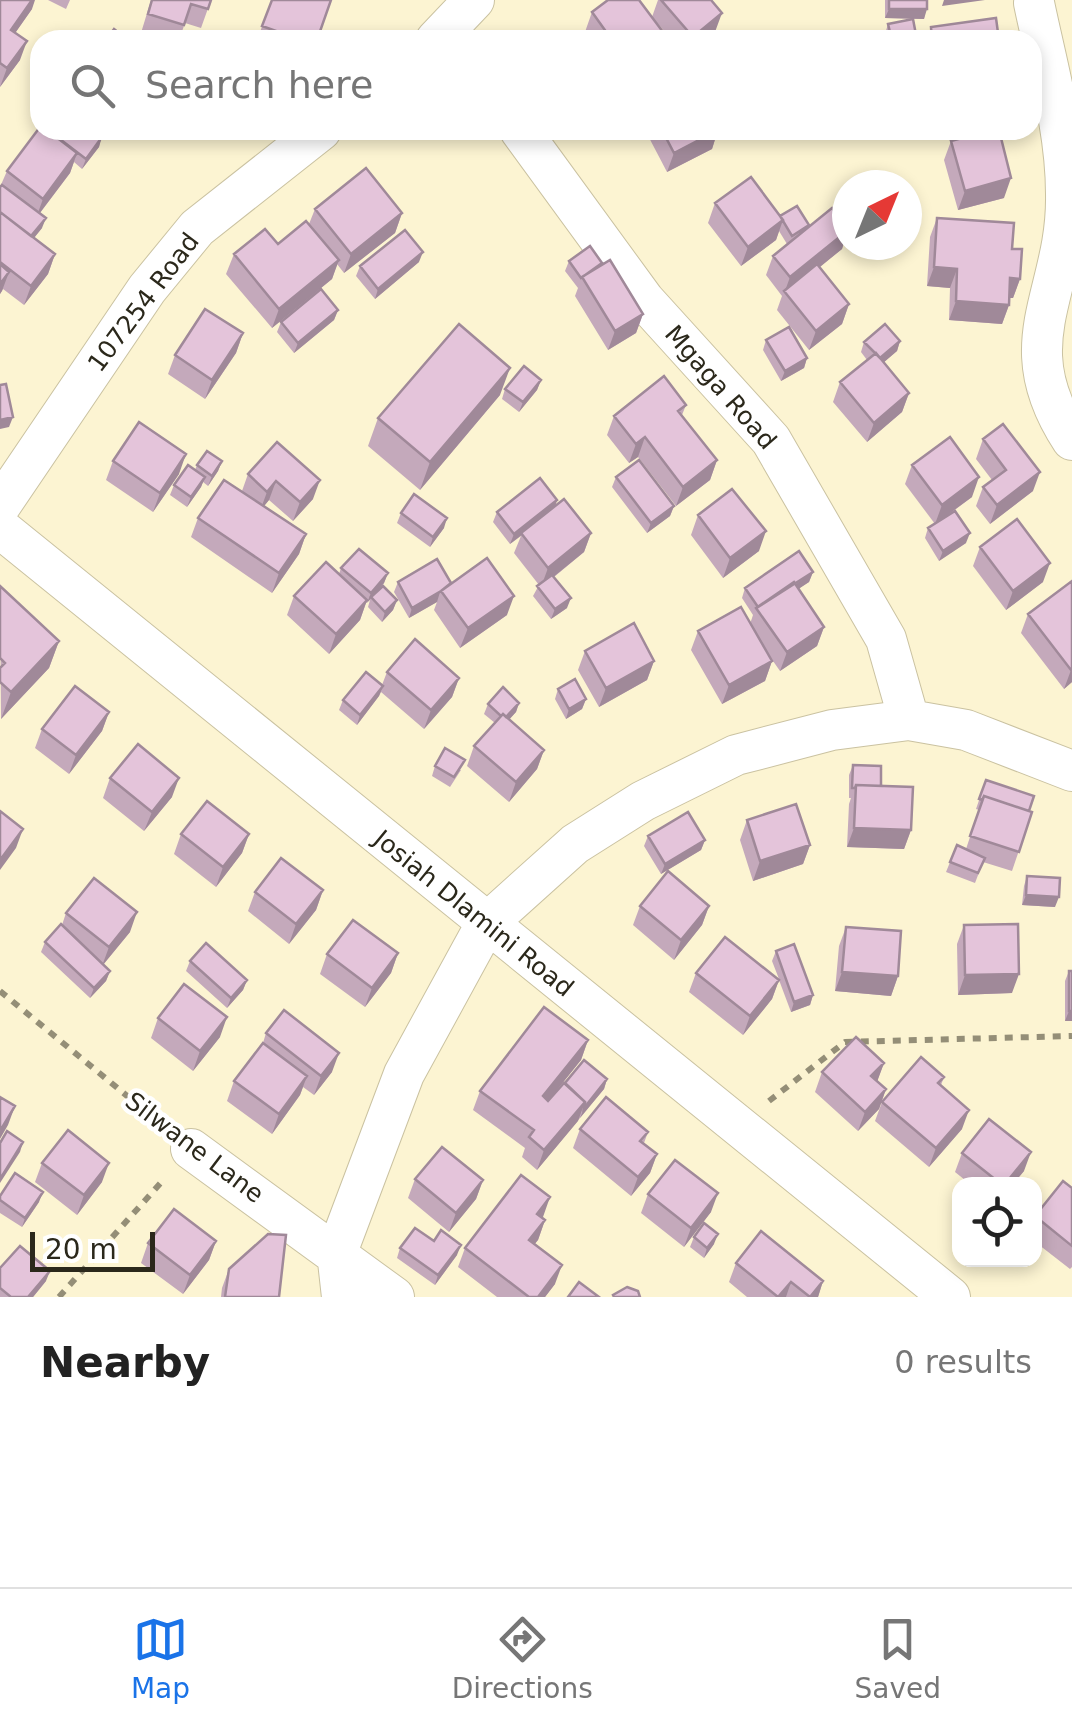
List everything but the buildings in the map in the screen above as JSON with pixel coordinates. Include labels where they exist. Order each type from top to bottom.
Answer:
[{"type":"street","points":[[1034,4],[1039,30]]},
{"type":"street","points":[[1042,43],[1064,149],[1066,199],[1040,336],[1041,374],[1052,410],[1072,440]]},
{"type":"street","name":"107254 Road","points":[[0,506],[146,290],[198,228],[308,140]]},
{"type":"street","name":"Mgaga Road","points":[[527,140],[644,300],[771,440],[886,640],[909,720]]},
{"type":"street","name":"Josiah Dlamini Road","points":[[0,528],[486,924],[740,1123],[950,1297]]},
{"type":"street","points":[[342,1297],[337,1252],[404,1074],[486,924],[575,844],[643,801],[736,754],[832,730],[909,720],[966,730],[1072,771]]},
{"type":"street","name":"Silwane Lane","points":[[191,1149],[394,1297]]},
{"type":"path","name":"Silwane Lane","points":[[0,992],[191,1149]]},
{"type":"path","points":[[740,1123],[845,1042],[1072,1036]]},
{"type":"path","points":[[59,1297],[191,1149]]}]
